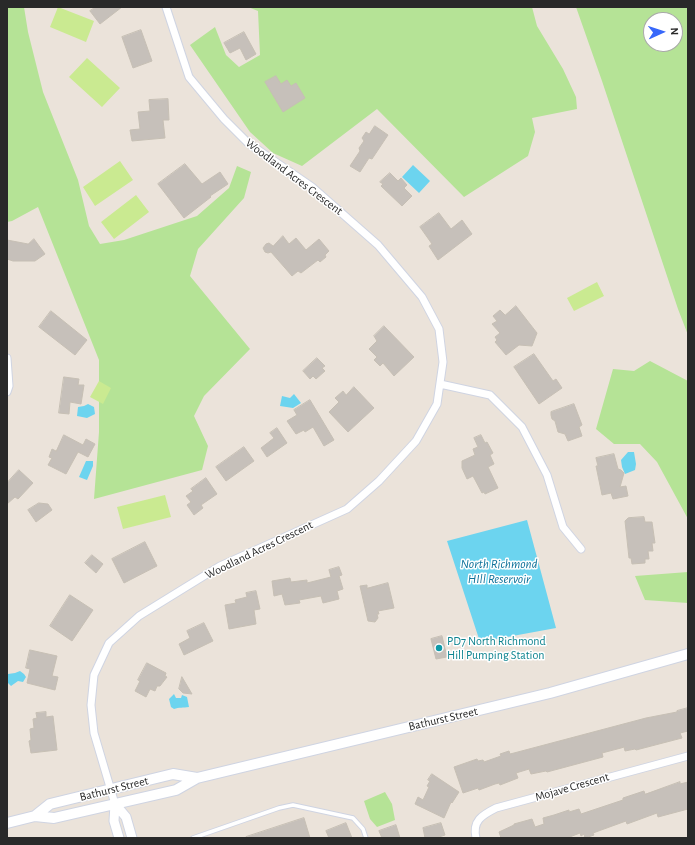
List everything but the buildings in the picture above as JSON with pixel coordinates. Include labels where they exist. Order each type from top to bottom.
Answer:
[{"type":"main road","name":"Bathurst Street","points":[[7,823],[35,816],[54,818],[176,790],[197,778],[550,693],[688,654]]},
{"type":"main road","name":"Bathurst Street","points":[[35,816],[50,804],[173,774],[197,778]]},
{"type":"street","name":"Woodland Acres Crescent","points":[[115,804],[94,733],[90,705],[94,675],[109,643],[139,616],[220,566],[347,509],[379,481],[416,441],[437,404],[442,362],[439,329],[422,297],[378,245],[312,187],[248,143],[224,119],[189,77],[166,7]]},
{"type":"street","points":[[7,358],[9,386],[7,392]]},
{"type":"street","points":[[440,384],[490,395],[522,427],[546,475],[563,527],[581,549]]},
{"type":"street","name":"Mojave Crescent","points":[[476,838],[476,824],[480,817],[496,808],[688,756]]},
{"type":"street","points":[[115,804],[114,822],[119,838]]},
{"type":"street","points":[[115,804],[126,816],[132,838]]},
{"type":"lane","points":[[193,838],[279,808],[293,805],[353,818],[363,829],[366,838]]},
{"type":"green space","points":[[7,7],[24,7],[28,32],[43,92],[78,180],[89,226],[100,244],[124,240],[197,216],[229,188],[237,166],[251,172],[244,198],[198,249],[190,276],[250,349],[204,396],[194,416],[208,446],[202,470],[94,499],[99,432],[99,360],[38,207],[12,221],[7,222]]},
{"type":"green space","points":[[58,7],[94,21],[86,42],[50,27]]},
{"type":"green space","points":[[248,7],[532,7],[537,26],[563,69],[576,97],[577,109],[532,118],[535,132],[528,156],[464,197],[377,109],[302,166],[273,153],[250,132],[190,45],[215,27],[226,55],[239,67],[260,55],[258,11]]},
{"type":"green space","points":[[576,7],[688,7],[688,335]]},
{"type":"green space","points":[[87,58],[120,88],[102,107],[69,77]]},
{"type":"green space","points":[[120,161],[133,180],[95,206],[83,187]]},
{"type":"green space","points":[[136,195],[149,212],[114,239],[101,222]]},
{"type":"green space","points":[[597,282],[604,296],[574,311],[567,298]]},
{"type":"green space","points":[[650,361],[688,381],[688,519],[657,462],[640,444],[614,444],[596,429],[613,369],[634,371]]},
{"type":"green space","points":[[99,381],[111,388],[103,404],[90,397]]},
{"type":"green space","points":[[165,495],[171,517],[123,529],[117,507]]},
{"type":"green space","points":[[688,572],[688,603],[645,600],[635,576]]},
{"type":"green space","points":[[385,792],[392,804],[395,820],[377,827],[370,819],[364,801]]},
{"type":"water","points":[[413,165],[430,181],[419,193],[402,177]]},
{"type":"water","points":[[294,394],[301,403],[293,408],[280,406],[282,396],[290,398]]},
{"type":"water","points":[[88,404],[94,407],[95,414],[87,418],[77,416],[78,407]]},
{"type":"water","points":[[628,452],[634,452],[636,464],[635,470],[625,474],[621,460]]},
{"type":"water","points":[[86,461],[93,461],[93,466],[87,480],[79,477]]},
{"type":"water","name":"North Richmond HIll Reservoir","points":[[527,520],[556,628],[480,642],[447,541]]},
{"type":"water","points":[[20,671],[26,677],[23,682],[18,681],[11,686],[7,682],[8,674]]},
{"type":"water","points":[[174,694],[176,698],[181,698],[182,695],[187,697],[189,707],[174,709],[171,707],[169,699]]},
{"type":"place","name":"PD7 North Richmond Hill Pumping Station","points":[[439,648]]}]
